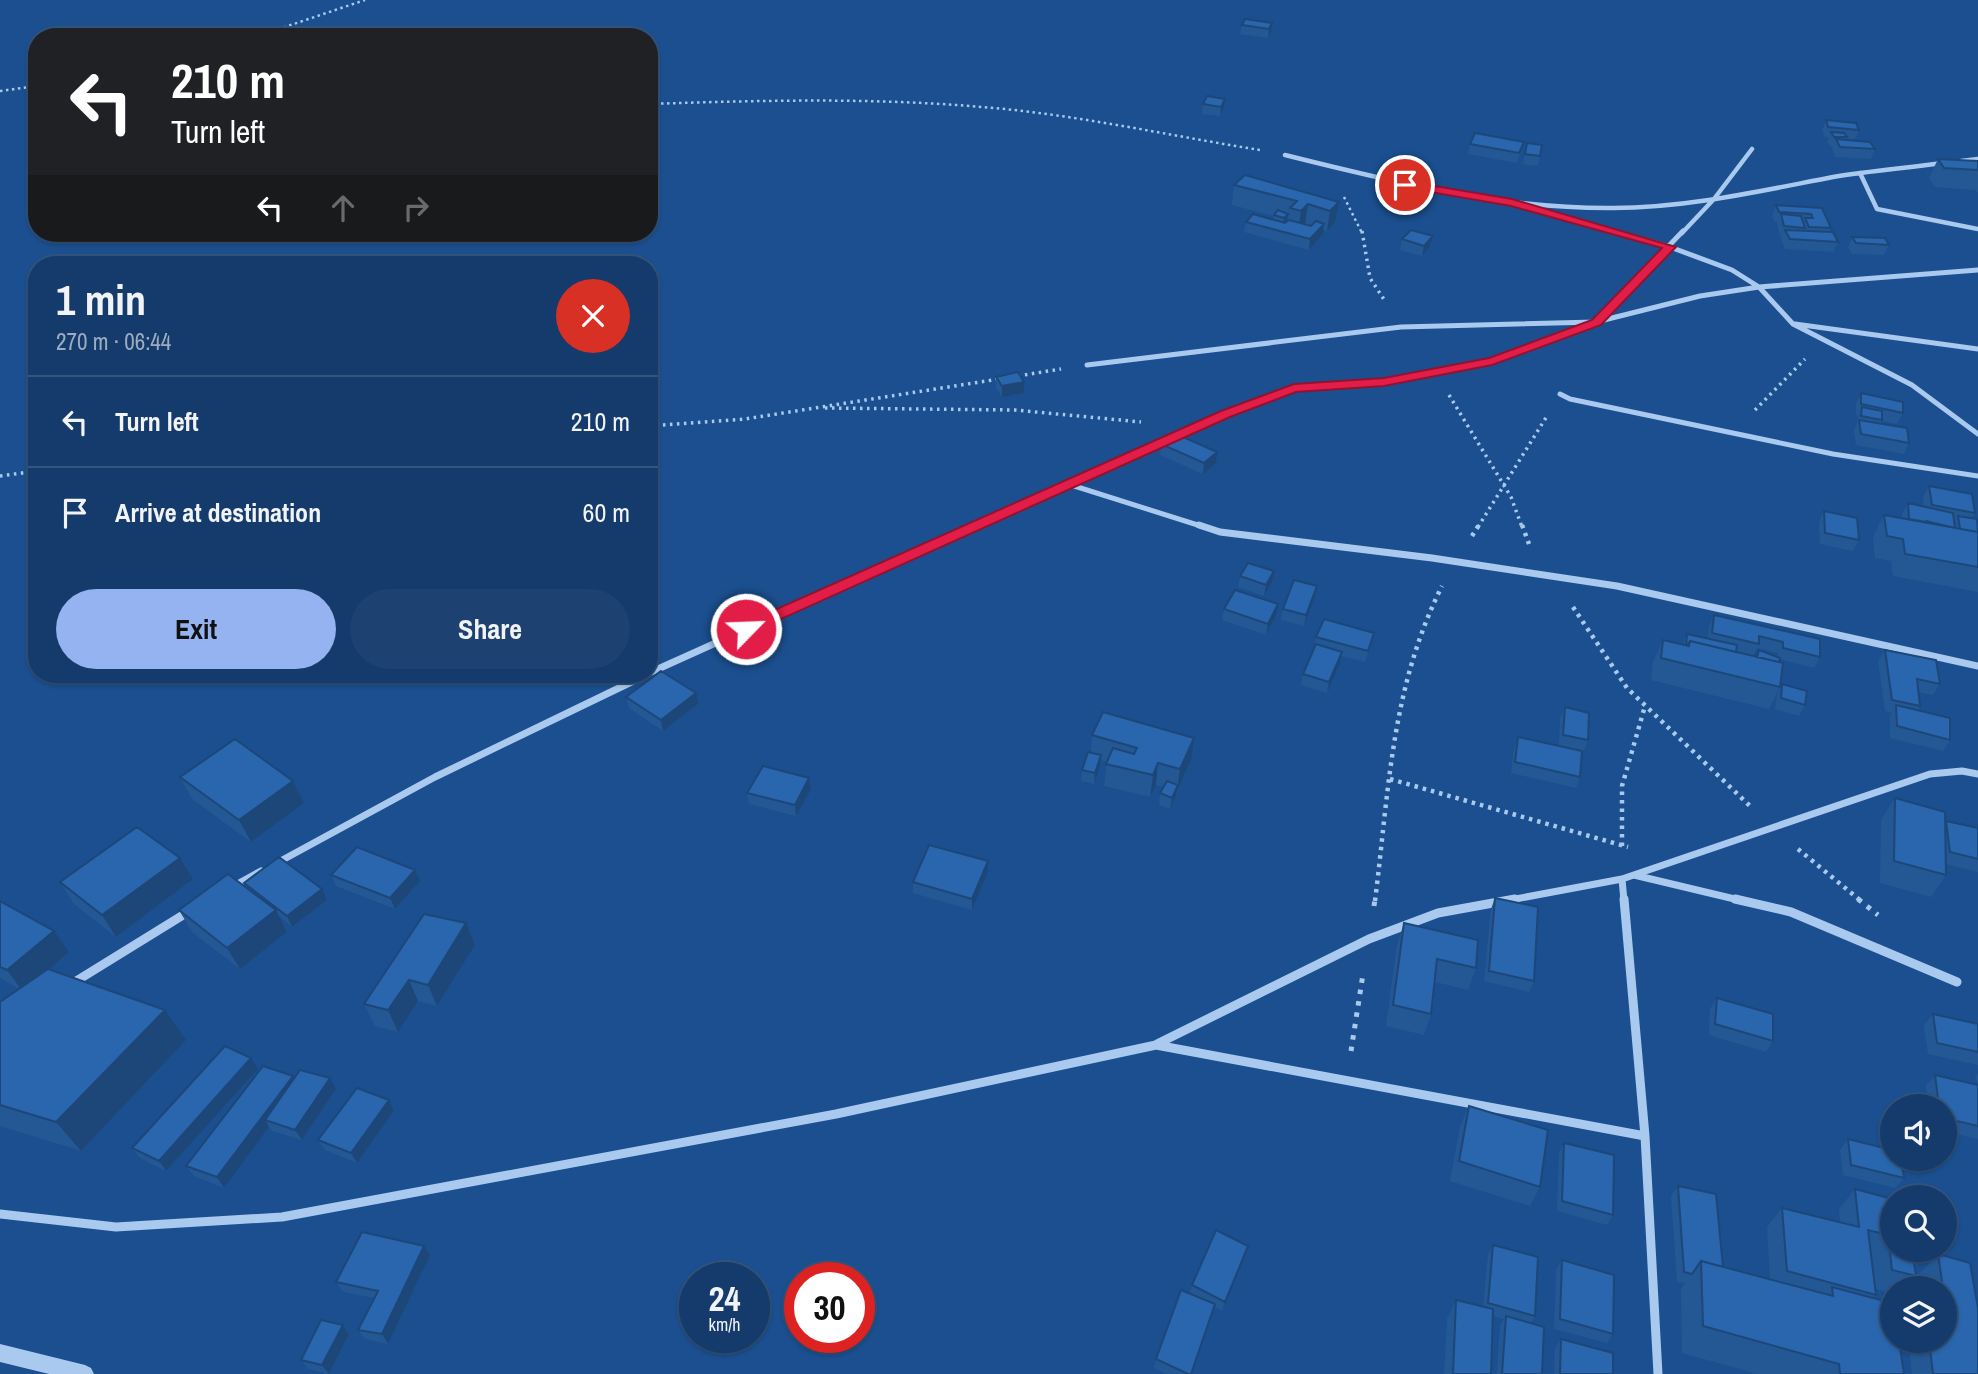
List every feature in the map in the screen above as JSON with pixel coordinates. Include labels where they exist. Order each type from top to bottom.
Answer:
[{"type":"street","points":[[1087,365],[1401,327],[1596,322],[1714,199],[1752,149]]},
{"type":"street","points":[[1285,155],[1427,190],[1512,203],[1614,207],[1662,206],[1860,173],[1978,159]]},
{"type":"street","points":[[1860,173],[1877,209],[1978,229]]},
{"type":"street","points":[[1512,203],[1670,247],[1732,270],[1759,287],[1793,324],[1822,342],[1912,385],[1978,433]]},
{"type":"street","points":[[658,669],[1226,414],[1294,388],[1384,382],[1492,361],[1596,322],[1700,296],[1759,287],[1978,270]]},
{"type":"street","points":[[1793,324],[1978,349]]},
{"type":"street","points":[[1560,394],[1570,400],[1833,454],[1978,476]]},
{"type":"street","points":[[1068,484],[1220,532],[1617,586],[1978,666]]},
{"type":"street","points":[[218,894],[435,777],[628,683]]},
{"type":"street","points":[[0,1214],[116,1227],[282,1217],[836,1114],[1156,1045],[1369,939],[1438,913],[1622,879],[1930,775],[1962,771],[1978,774]]},
{"type":"street","points":[[1634,875],[1791,912],[1957,982]]},
{"type":"street","points":[[1622,879],[1645,1136],[1658,1374]]},
{"type":"street","points":[[70,985],[195,907]]},
{"type":"street","points":[[1156,1045],[1645,1136]]},
{"type":"street","points":[[0,1353],[85,1374]]},
{"type":"path","points":[[282,28],[365,0]]},
{"type":"path","points":[[0,91],[28,87]]},
{"type":"path","points":[[658,104],[809,99],[919,102],[1016,110],[1285,155]]},
{"type":"path","points":[[1732,433],[1822,342]]},
{"type":"path","points":[[658,425],[745,419],[1087,365]]},
{"type":"path","points":[[1346,1080],[1369,939],[1402,688],[1424,617],[1455,562],[1560,394]]},
{"type":"path","points":[[812,408],[1015,410],[1146,422]]},
{"type":"path","points":[[0,476],[28,472]]},
{"type":"path","points":[[1622,879],[1622,786],[1645,706]]},
{"type":"path","points":[[1390,779],[1622,845],[1672,862]]},
{"type":"building","points":[[1245,19],[1272,23],[1269,29],[1242,25]]},
{"type":"building","points":[[1207,96],[1225,99],[1221,107],[1203,104]]},
{"type":"building","points":[[1826,120],[1856,123],[1859,130],[1828,127]]},
{"type":"building","points":[[1831,132],[1844,133],[1847,137],[1834,137]]},
{"type":"building","points":[[1475,133],[1524,142],[1519,153],[1470,144]]},
{"type":"building","points":[[1836,139],[1870,142],[1875,149],[1840,147]]},
{"type":"building","points":[[1527,143],[1542,145],[1540,156],[1525,154]]},
{"type":"building","points":[[1938,159],[1978,161],[1978,170],[1944,168]]},
{"type":"building","points":[[1245,175],[1339,202],[1330,211],[1308,204],[1301,211],[1290,208],[1297,201],[1234,185]]},
{"type":"building","points":[[1776,205],[1822,208],[1831,228],[1809,227],[1805,218],[1813,218],[1811,214],[1779,212]]},
{"type":"building","points":[[1278,210],[1288,214],[1284,218],[1274,215]]},
{"type":"building","points":[[1253,214],[1285,223],[1289,220],[1311,226],[1316,221],[1324,224],[1310,239],[1246,222]]},
{"type":"building","points":[[1781,214],[1801,216],[1805,228],[1784,226]]},
{"type":"building","points":[[1411,230],[1433,236],[1424,246],[1402,239]]},
{"type":"building","points":[[1785,230],[1833,232],[1838,242],[1790,239]]},
{"type":"building","points":[[1852,237],[1885,238],[1889,245],[1856,243]]},
{"type":"building","points":[[1018,372],[1024,382],[1002,386],[996,377]]},
{"type":"building","points":[[1861,393],[1903,402],[1903,413],[1861,404]]},
{"type":"building","points":[[1862,407],[1882,411],[1882,420],[1861,416]]},
{"type":"building","points":[[1859,420],[1907,428],[1909,443],[1861,434]]},
{"type":"building","points":[[1174,433],[1217,452],[1204,463],[1161,444]]},
{"type":"building","points":[[1929,486],[1972,494],[1975,513],[1932,505]]},
{"type":"building","points":[[1908,503],[1953,513],[1955,528],[1909,519]]},
{"type":"building","points":[[1824,511],[1857,518],[1859,540],[1825,533]]},
{"type":"building","points":[[1884,515],[1978,532],[1978,567],[1905,554],[1903,539],[1887,536]]},
{"type":"building","points":[[1958,516],[1977,519],[1978,532],[1960,529]]},
{"type":"building","points":[[1248,563],[1274,571],[1266,585],[1240,576]]},
{"type":"building","points":[[1294,580],[1317,586],[1306,615],[1283,609]]},
{"type":"building","points":[[1235,590],[1278,604],[1268,624],[1224,609]]},
{"type":"building","points":[[1714,615],[1820,639],[1820,657],[1783,648],[1783,642],[1759,636],[1759,644],[1712,633]]},
{"type":"building","points":[[1324,619],[1374,633],[1368,651],[1316,637]]},
{"type":"building","points":[[1687,634],[1737,645],[1736,652],[1690,641],[1686,646]]},
{"type":"building","points":[[1663,640],[1689,646],[1690,641],[1783,663],[1780,687],[1661,658]]},
{"type":"building","points":[[1316,644],[1342,652],[1329,682],[1303,674]]},
{"type":"building","points":[[1759,650],[1780,658],[1779,662],[1757,657]]},
{"type":"building","points":[[1885,650],[1936,660],[1940,684],[1917,679],[1920,706],[1892,700]]},
{"type":"building","points":[[661,671],[696,693],[661,720],[626,697],[645,683],[658,683],[658,673]]},
{"type":"building","points":[[1782,684],[1807,691],[1805,705],[1781,698]]},
{"type":"building","points":[[1896,705],[1950,718],[1950,740],[1897,726]]},
{"type":"building","points":[[1565,707],[1589,713],[1588,740],[1563,735]]},
{"type":"building","points":[[1103,712],[1194,738],[1180,769],[1158,763],[1153,775],[1106,764],[1113,748],[1134,754],[1137,748],[1092,735]]},
{"type":"building","points":[[1518,737],[1582,751],[1580,777],[1515,762]]},
{"type":"building","points":[[235,739],[293,781],[239,820],[180,777]]},
{"type":"building","points":[[1088,752],[1101,755],[1095,773],[1082,770]]},
{"type":"building","points":[[763,766],[809,778],[795,805],[747,793]]},
{"type":"building","points":[[1167,781],[1178,785],[1172,798],[1160,793]]},
{"type":"building","points":[[1895,798],[1945,812],[1946,875],[1894,861]]},
{"type":"building","points":[[1946,821],[1978,828],[1978,859],[1950,852]]},
{"type":"building","points":[[137,827],[180,858],[102,915],[60,882]]},
{"type":"building","points":[[929,845],[988,861],[972,899],[913,882]]},
{"type":"building","points":[[357,847],[415,870],[390,898],[331,875]]},
{"type":"building","points":[[279,857],[322,889],[287,916],[244,883]]},
{"type":"building","points":[[228,874],[276,910],[227,948],[179,910]]},
{"type":"building","points":[[1495,898],[1538,907],[1534,981],[1489,971]]},
{"type":"building","points":[[0,901],[54,931],[7,970],[0,967]]},
{"type":"building","points":[[424,914],[466,923],[428,985],[409,980],[388,1010],[364,1004]]},
{"type":"building","points":[[1404,923],[1478,940],[1476,968],[1437,959],[1431,1014],[1393,1005]]},
{"type":"building","points":[[48,969],[165,1010],[56,1122],[0,1105],[0,1002]]},
{"type":"building","points":[[1717,998],[1773,1014],[1773,1041],[1715,1024]]},
{"type":"building","points":[[1933,1014],[1978,1024],[1978,1052],[1937,1043]]},
{"type":"building","points":[[225,1046],[251,1058],[159,1161],[132,1148]]},
{"type":"building","points":[[263,1066],[293,1076],[217,1177],[186,1166]]},
{"type":"building","points":[[300,1070],[330,1078],[295,1130],[265,1120]]},
{"type":"building","points":[[1935,1075],[1978,1085],[1978,1126],[1957,1121],[1957,1094],[1937,1094]]},
{"type":"building","points":[[357,1088],[389,1100],[351,1153],[318,1140]]},
{"type":"building","points":[[1469,1106],[1548,1130],[1540,1187],[1459,1161]]},
{"type":"building","points":[[1848,1139],[1880,1147],[1880,1171],[1903,1171],[1904,1178],[1851,1165]]},
{"type":"building","points":[[1564,1143],[1614,1155],[1613,1215],[1562,1201]]},
{"type":"building","points":[[1678,1186],[1716,1194],[1723,1267],[1701,1261],[1692,1274],[1684,1272]]},
{"type":"building","points":[[1855,1189],[1880,1196],[1880,1233],[1868,1230],[1876,1295],[1787,1271],[1782,1208],[1859,1227]]},
{"type":"building","points":[[1216,1230],[1248,1246],[1225,1302],[1192,1285]]},
{"type":"building","points":[[362,1232],[424,1246],[382,1334],[358,1330],[378,1291],[336,1282]]},
{"type":"building","points":[[1493,1245],[1538,1257],[1535,1316],[1488,1303]]},
{"type":"building","points":[[1957,1259],[1970,1263],[1978,1308],[1978,1374],[1933,1374],[1931,1353],[1957,1353],[1957,1276],[1941,1276],[1939,1262],[1957,1262]]},
{"type":"building","points":[[1562,1260],[1614,1275],[1613,1334],[1560,1319]]},
{"type":"building","points":[[1701,1261],[1833,1296],[1832,1287],[1880,1300],[1880,1353],[1901,1353],[1904,1374],[1840,1374],[1839,1364],[1703,1326]]},
{"type":"building","points":[[1891,1262],[1914,1262],[1916,1276],[1892,1270]]},
{"type":"building","points":[[1181,1290],[1215,1304],[1191,1374],[1156,1359]]},
{"type":"building","points":[[1456,1300],[1493,1309],[1491,1374],[1453,1374]]},
{"type":"building","points":[[1506,1316],[1544,1327],[1542,1374],[1502,1374]]},
{"type":"building","points":[[321,1320],[343,1325],[322,1365],[301,1360]]},
{"type":"building","points":[[1561,1339],[1613,1353],[1613,1374],[1560,1374]]},
{"type":"route","points":[[746,629],[1226,414],[1294,388],[1384,382],[1492,361],[1596,322],[1670,247],[1512,203],[1405,185]]}]
